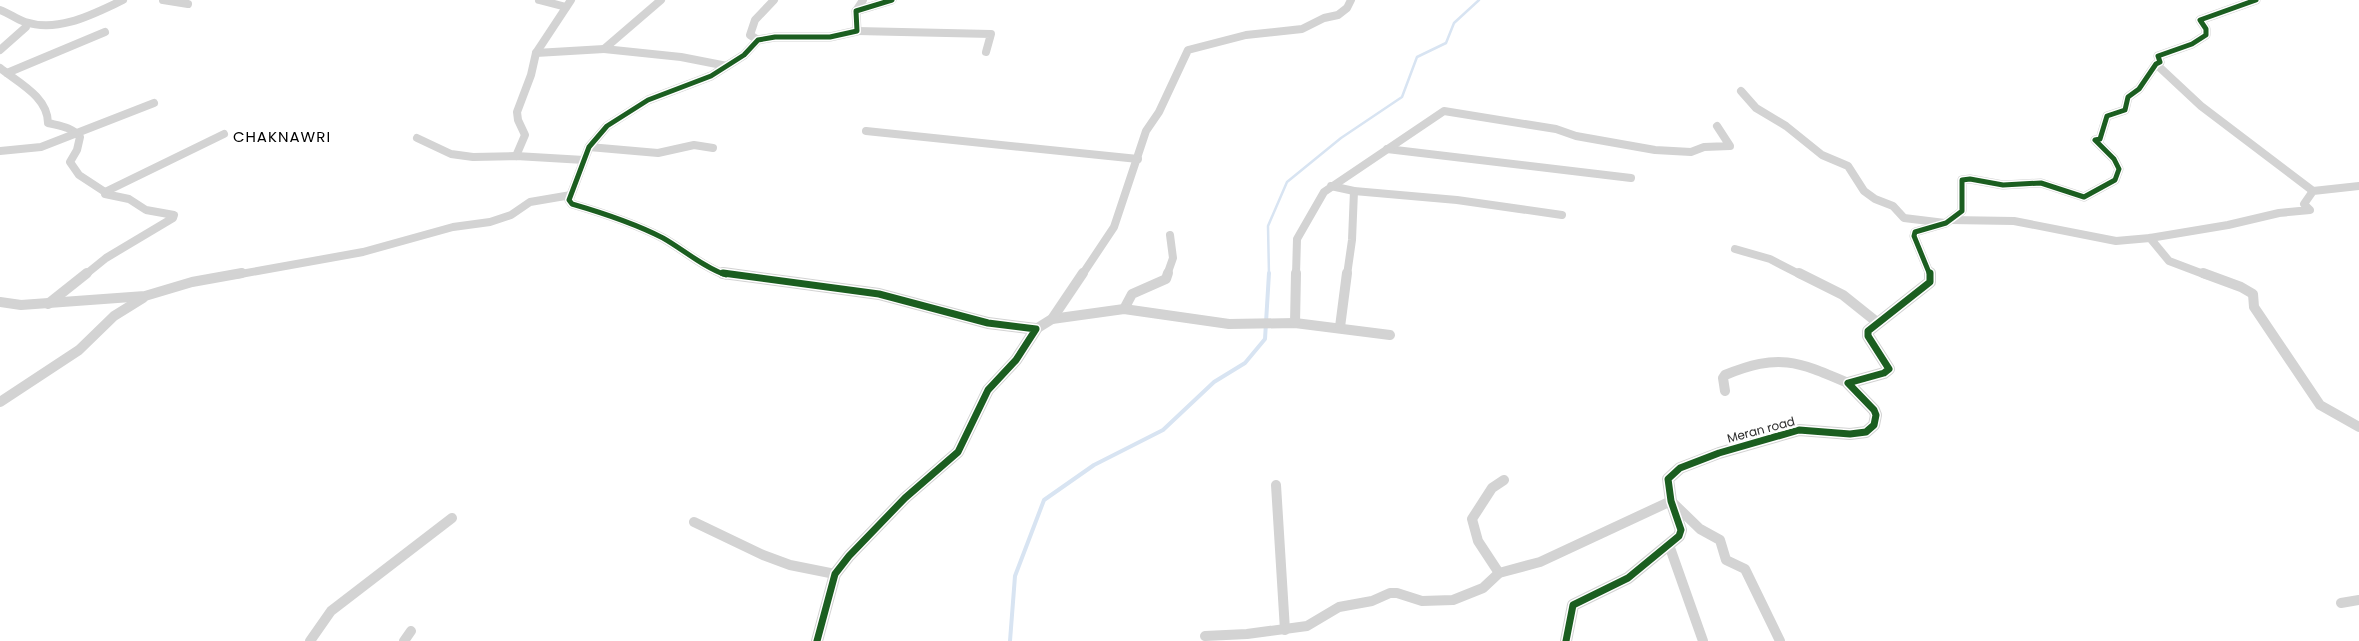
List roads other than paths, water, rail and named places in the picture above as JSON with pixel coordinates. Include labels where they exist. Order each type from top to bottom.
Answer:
[{"type":"street","points":[[0,10],[26,23],[52,26],[64,25],[123,0]]},
{"type":"street","points":[[163,0],[188,4]]},
{"type":"street","points":[[539,0],[566,7]]},
{"type":"street","points":[[516,156],[525,135],[518,120],[518,112],[536,53],[571,0]]},
{"type":"street","points":[[604,49],[661,0]]},
{"type":"street","points":[[758,40],[750,35],[755,20],[774,0]]},
{"type":"street","points":[[857,31],[856,11],[863,0]]},
{"type":"street","points":[[856,11],[892,0]]},
{"type":"street","points":[[817,641],[835,574],[849,556],[905,498],[958,452],[988,390],[1016,360],[1036,329],[1052,319],[1114,227],[1146,131],[1159,112],[1188,50],[1246,35],[1302,29],[1324,18],[1338,15],[1351,3],[1351,0]]},
{"type":"street","points":[[1725,391],[1723,378],[1725,375],[1770,361],[1809,367],[1848,383],[1884,373],[1889,369],[1868,336],[1868,331],[1930,282],[1930,272],[1914,236],[1915,232],[1948,221],[1962,211],[1962,180],[2003,185],[2041,183],[2084,197],[2115,180],[2119,169],[2114,159],[2095,140],[2100,138],[2107,116],[2125,110],[2128,97],[2139,90],[2156,64],[2160,62],[2158,56],[2192,44],[2206,35],[2206,30],[2200,20],[2256,0]]},
{"type":"street","points":[[0,50],[26,28],[26,23]]},
{"type":"street","points":[[986,52],[991,34],[857,31],[830,37],[774,37],[758,40],[744,55],[703,80],[648,100],[607,126],[589,147],[569,202],[619,218],[664,239],[689,256],[722,274],[879,294],[988,323],[1036,329]]},
{"type":"street","points":[[7,73],[105,32]]},
{"type":"street","points":[[536,53],[604,49],[647,56],[704,60],[727,66]]},
{"type":"street","points":[[2156,64],[2201,106],[2313,191],[2359,186]]},
{"type":"street","points":[[0,68],[41,100],[48,113],[48,123],[62,126],[77,133],[80,137],[77,150],[70,162],[78,175],[105,192],[105,194],[129,199],[146,210],[174,215],[174,218],[106,258],[48,304]]},
{"type":"street","points":[[1740,91],[1756,108],[1786,126],[1822,155],[1848,166],[1854,172],[1864,191],[1893,206],[1904,218],[1911,220],[2014,221],[2116,241],[2150,238],[2279,213],[2310,210],[2304,204],[2313,191]]},
{"type":"street","points":[[0,151],[41,147],[154,103]]},
{"type":"street","points":[[1295,322],[1297,239],[1324,192],[1330,186],[1444,111],[1556,129],[1576,136],[1655,150],[1691,152],[1704,147],[1730,146],[1718,126]]},
{"type":"street","points":[[866,130],[1138,159]]},
{"type":"street","points":[[105,192],[224,134]]},
{"type":"street","points":[[417,138],[451,154],[474,157],[516,156],[584,160]]},
{"type":"street","points":[[589,147],[658,153],[694,144],[713,148]]},
{"type":"street","points":[[1387,149],[1631,178]]},
{"type":"street","points":[[1330,186],[1354,191],[1456,200],[1562,215]]},
{"type":"street","points":[[1340,327],[1352,240],[1354,191]]},
{"type":"street","points":[[0,302],[21,305],[48,304],[145,296],[192,282],[363,252],[452,227],[490,222],[511,215],[530,202],[571,195]]},
{"type":"street","points":[[1124,309],[1132,294],[1166,279],[1173,258],[1170,235]]},
{"type":"street","points":[[2150,238],[2169,261],[2241,287],[2253,294],[2254,307],[2320,406],[2359,427]]},
{"type":"street","points":[[1734,249],[1770,258],[1843,295],[1878,323]]},
{"type":"street","points":[[0,402],[79,350],[114,316],[145,296]]},
{"type":"street","points":[[1052,319],[1124,309],[1229,324],[1295,322],[1390,335]]},
{"type":"street","name":"Meran road","points":[[1566,641],[1573,605],[1628,578],[1660,548],[1669,545],[1680,536],[1681,530],[1671,501],[1668,479],[1674,472],[1719,453],[1798,430],[1850,434],[1866,432],[1874,425],[1876,415],[1848,383]]},
{"type":"street","points":[[1499,573],[1480,547],[1474,532],[1472,519],[1492,488],[1504,480]]},
{"type":"street","points":[[1276,485],[1285,630]]},
{"type":"street","points":[[1205,636],[1285,630],[1306,626],[1339,607],[1372,601],[1390,593],[1397,592],[1422,601],[1453,600],[1483,588],[1499,573],[1540,562],[1671,501],[1700,529],[1720,540],[1726,560],[1745,569],[1780,641]]},
{"type":"street","points":[[310,641],[331,611],[452,518]]},
{"type":"street","points":[[694,522],[763,555],[790,565],[835,574]]},
{"type":"street","points":[[1669,545],[1703,641]]},
{"type":"street","points":[[2341,602],[2359,600]]},
{"type":"street","points":[[404,641],[410,631]]},
{"type":"waterway","points":[[1269,274],[1268,226],[1287,182],[1341,138],[1402,97],[1417,57],[1446,43],[1454,23],[1479,0]]},
{"type":"waterway","points":[[1010,641],[1015,576],[1044,500],[1094,465],[1163,430],[1214,382],[1245,363],[1265,339],[1269,274]]},
{"type":"district","name":"CHAKNAWRI","points":[[282,137]]}]
